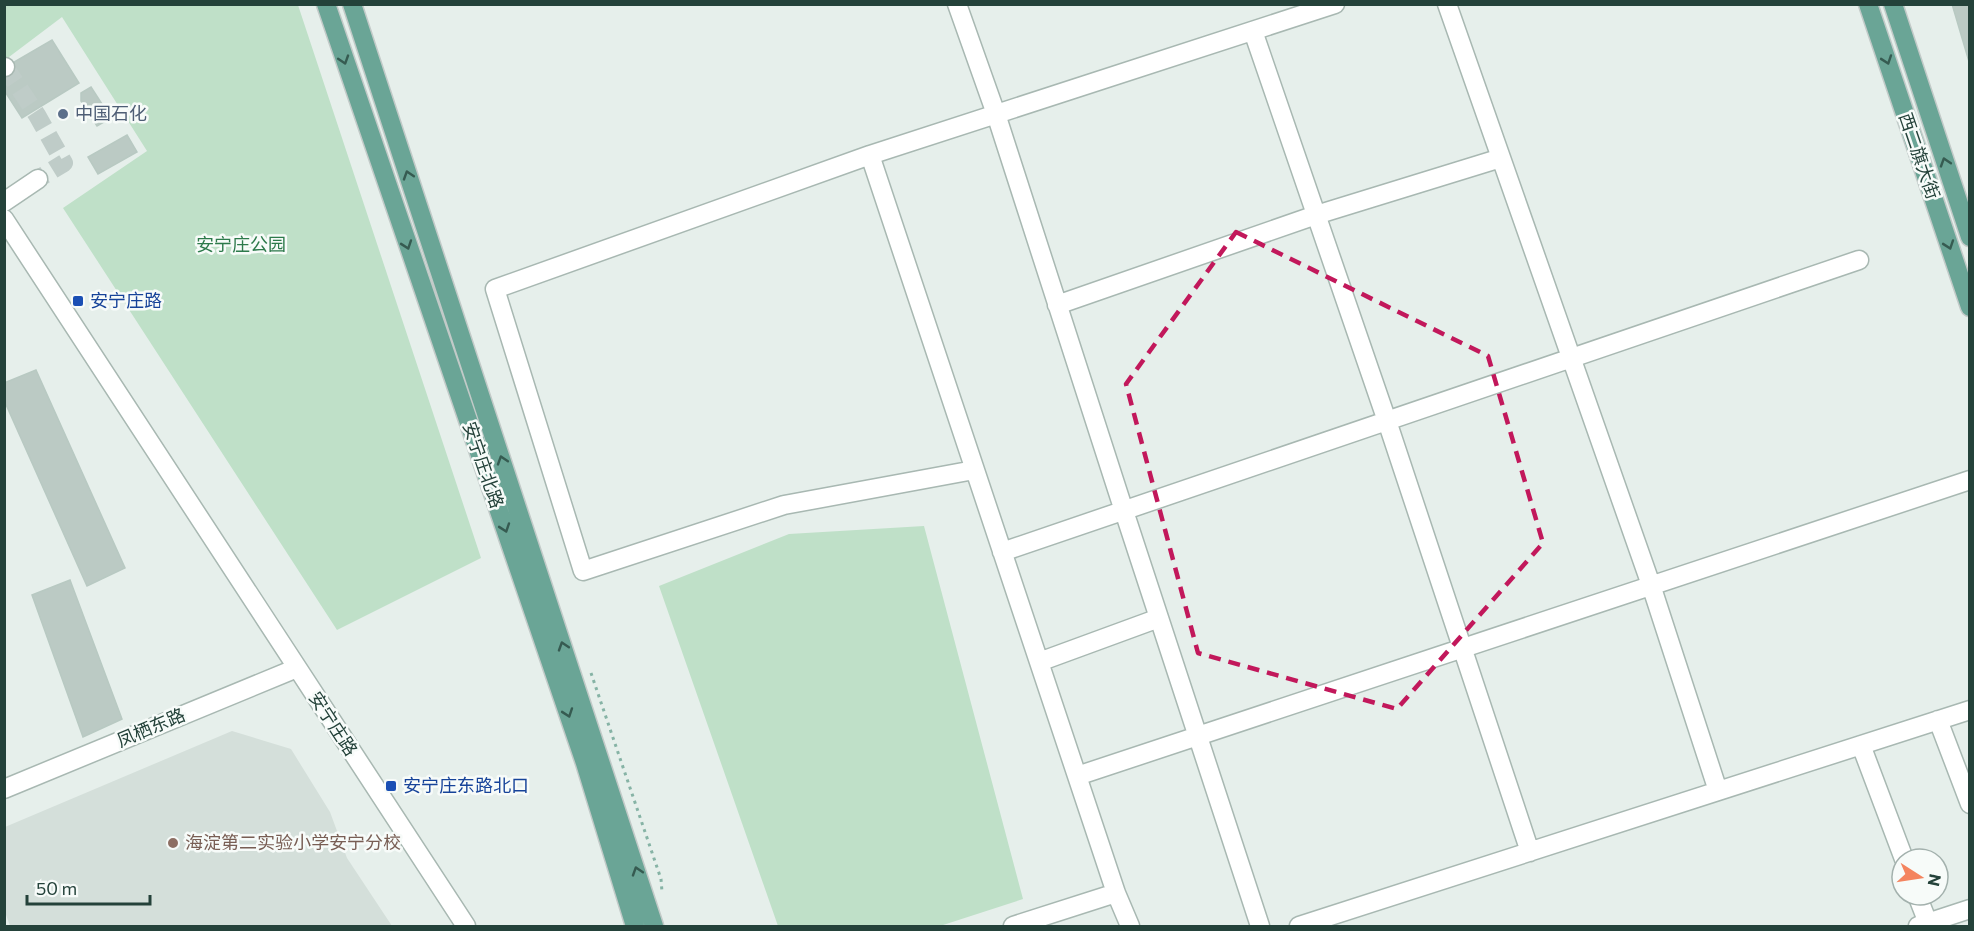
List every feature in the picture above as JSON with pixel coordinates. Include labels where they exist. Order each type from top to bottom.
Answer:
[{"type":"main road","name":"安宁庄北路","points":[[326,4],[585,764],[635,927]]},
{"type":"main road","name":"安宁庄北路","points":[[352,4],[654,927]]},
{"type":"main road","name":"西二旗大街","points":[[1868,4],[1970,307]]},
{"type":"main road","name":"西二旗大街","points":[[1893,4],[1970,237]]},
{"type":"street","points":[[957,4],[996,114],[1260,927]]},
{"type":"street","points":[[974,470],[784,505],[583,571],[495,289],[870,155],[1335,4]]},
{"type":"street","points":[[1447,4],[1651,585],[1718,791]]},
{"type":"street","points":[[1253,31],[1387,421],[1530,852]]},
{"type":"street","points":[[870,155],[1116,893],[1130,927]]},
{"type":"street","points":[[1057,305],[1316,214],[1501,158]]},
{"type":"street","points":[[4,202],[38,179]]},
{"type":"street","name":"安宁庄路","points":[[4,219],[13,247],[297,668],[466,927]]},
{"type":"street","points":[[1002,552],[1860,260]]},
{"type":"street","points":[[1077,776],[1970,480]]},
{"type":"street","points":[[1039,662],[1159,618]]},
{"type":"street","name":"凤栖东路","points":[[4,789],[297,668]]},
{"type":"street","points":[[1299,927],[1970,710]]},
{"type":"street","points":[[1938,720],[1970,804]]},
{"type":"street","points":[[1861,745],[1899,847]]},
{"type":"street","points":[[1013,927],[1116,893]]},
{"type":"street","points":[[1919,907],[1923,925],[1970,909]]},
{"type":"highlighted area","points":[[1236,232],[1488,356],[1543,543],[1397,709],[1198,653],[1126,384]]},
{"type":"shaded area","name":"海淀第二实验小学安宁分校","points":[[232,731],[291,749],[330,812],[347,858],[392,926],[10,926],[5,912],[5,827]]},
{"type":"green space","name":"安宁庄公园","points":[[5,5],[298,5],[481,558],[337,630],[63,208],[147,151],[62,17],[5,60]]},
{"type":"green space","points":[[924,526],[1023,899],[940,926],[778,926],[659,586],[789,534]]},
{"type":"building","points":[[1952,4],[1970,4],[1970,65]]},
{"type":"building","points":[[52,40],[79,83],[22,118],[4,90],[4,68]]},
{"type":"building","points":[[91,87],[111,118],[97,126],[81,101],[81,93]]},
{"type":"building","points":[[127,135],[137,152],[98,174],[88,157]]},
{"type":"building","points":[[36,370],[125,568],[87,586],[4,400],[4,383]]},
{"type":"building","points":[[70,580],[122,719],[83,737],[32,595]]},
{"type":"tunnel","points":[[5,67],[37,115],[64,163],[38,179]]},
{"type":"place","name":"中国石化","points":[[63,114]]},
{"type":"place","name":"安宁庄路","points":[[78,301]]},
{"type":"place","name":"安宁庄东路北口","points":[[391,786]]},
{"type":"place","name":"海淀第二实验小学安宁分校","points":[[173,843]]}]
